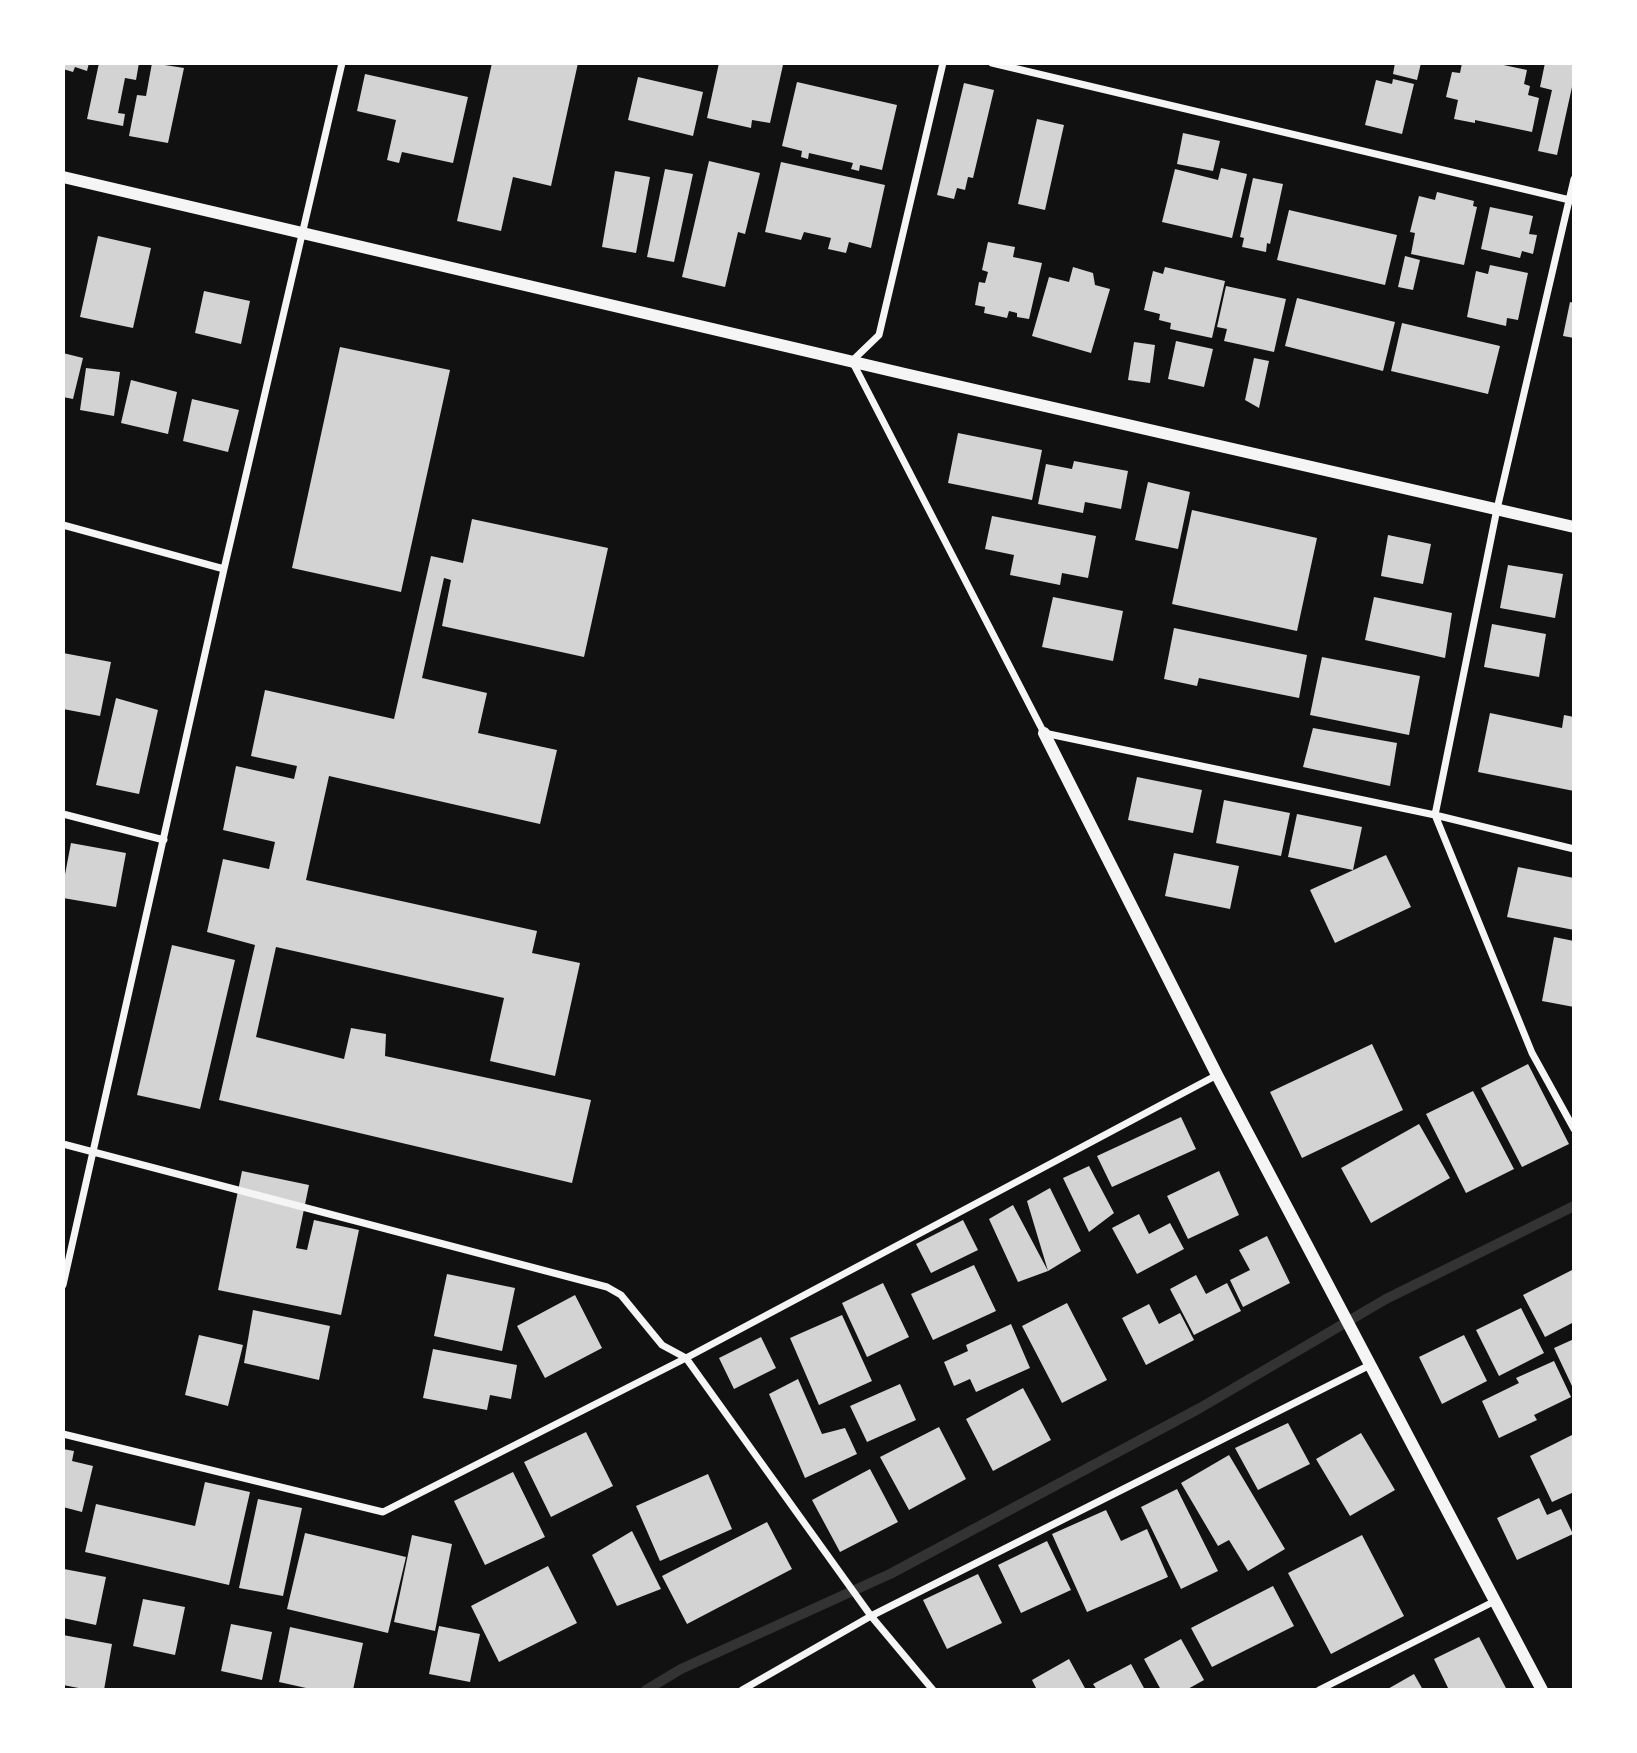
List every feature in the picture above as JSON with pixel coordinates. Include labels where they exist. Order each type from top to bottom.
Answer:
[{"type":"street","points":[[63,1285],[224,569],[342,63]]},
{"type":"street","points":[[852,361],[879,335],[943,63]]},
{"type":"street","points":[[992,63],[1572,201]]},
{"type":"street","points":[[63,177],[1574,527]]},
{"type":"street","points":[[1574,179],[1572,201],[1497,509],[1435,815],[1532,1053],[1574,1129]]},
{"type":"street","points":[[852,361],[1217,1075],[1542,1690]]},
{"type":"street","points":[[63,525],[224,569]]},
{"type":"street","points":[[1044,733],[1435,815],[1574,849]]},
{"type":"street","points":[[63,814],[164,841]]},
{"type":"street","points":[[63,1434],[383,1512],[686,1358],[1217,1075]]},
{"type":"street","points":[[63,1144],[607,1287],[621,1295],[662,1345],[686,1358],[871,1616],[933,1690]]},
{"type":"street","points":[[742,1690],[871,1616],[1370,1365]]},
{"type":"street","points":[[1319,1690],[1495,1601]]},
{"type":"building","points":[[63,63],[89,63],[87,71],[75,67],[73,72],[63,69]]},
{"type":"building","points":[[99,63],[139,63],[136,80],[125,78],[118,113],[125,114],[123,126],[87,119]]},
{"type":"building","points":[[152,63],[184,68],[168,143],[129,136],[137,95],[146,96]]},
{"type":"building","points":[[492,63],[578,63],[551,186],[513,177],[501,231],[457,221]]},
{"type":"building","points":[[719,63],[783,65],[770,123],[752,120],[751,128],[707,118]]},
{"type":"building","points":[[1395,63],[1421,63],[1417,80],[1393,74]]},
{"type":"building","points":[[1462,63],[1494,63],[1527,70],[1524,84],[1530,86],[1528,95],[1539,98],[1532,132],[1475,120],[1475,123],[1454,119],[1458,100],[1446,97],[1452,72],[1460,73]]},
{"type":"building","points":[[1545,63],[1574,63],[1574,78],[1557,155],[1538,151],[1552,90],[1540,87]]},
{"type":"building","points":[[365,74],[468,97],[453,163],[402,152],[399,163],[387,160],[396,120],[357,111]]},
{"type":"building","points":[[638,77],[703,92],[693,136],[628,120]]},
{"type":"building","points":[[1393,79],[1414,84],[1402,134],[1365,125],[1376,80],[1392,84]]},
{"type":"building","points":[[797,82],[897,105],[882,170],[860,165],[859,171],[851,169],[853,163],[809,153],[808,159],[801,157],[802,151],[782,146]]},
{"type":"building","points":[[964,83],[994,90],[973,178],[968,177],[965,190],[957,188],[954,199],[937,195]]},
{"type":"building","points":[[1037,119],[1064,125],[1045,210],[1018,204]]},
{"type":"building","points":[[1183,133],[1220,141],[1213,171],[1177,164]]},
{"type":"building","points":[[709,161],[760,173],[745,234],[738,232],[725,287],[682,277]]},
{"type":"building","points":[[781,162],[885,185],[871,248],[849,242],[846,253],[828,249],[831,238],[804,232],[801,240],[765,232]]},
{"type":"building","points":[[1221,168],[1247,174],[1232,238],[1162,222],[1175,169],[1218,180]]},
{"type":"building","points":[[665,169],[693,174],[674,262],[647,257]]},
{"type":"building","points":[[615,171],[650,177],[636,253],[602,247]]},
{"type":"building","points":[[1253,178],[1283,184],[1266,252],[1242,247],[1244,238],[1240,237]]},
{"type":"building","points":[[1437,192],[1474,201],[1473,206],[1477,207],[1464,265],[1411,254],[1415,233],[1410,232],[1419,196],[1435,200]]},
{"type":"building","points":[[1490,207],[1533,216],[1529,234],[1537,235],[1533,254],[1522,251],[1520,258],[1481,249]]},
{"type":"building","points":[[1289,210],[1397,235],[1385,285],[1277,260]]},
{"type":"building","points":[[98,236],[151,248],[133,328],[80,317]]},
{"type":"building","points":[[988,242],[1015,247],[1013,257],[1042,263],[1029,319],[1017,317],[1017,313],[1009,311],[1007,318],[984,313],[985,307],[975,305],[979,282],[985,283],[988,272],[982,270]]},
{"type":"building","points":[[1405,256],[1420,260],[1413,290],[1398,287]]},
{"type":"building","points":[[1490,265],[1528,273],[1518,320],[1507,318],[1506,326],[1467,317],[1476,271],[1488,274]]},
{"type":"building","points":[[1073,267],[1093,273],[1095,285],[1110,289],[1091,353],[1032,336],[1049,277],[1069,282]]},
{"type":"building","points":[[1165,267],[1225,281],[1212,338],[1170,329],[1171,323],[1159,320],[1160,314],[1144,310],[1153,271],[1163,274]]},
{"type":"building","points":[[1226,286],[1286,299],[1274,352],[1224,341],[1227,329],[1217,327]]},
{"type":"building","points":[[204,291],[250,301],[241,344],[195,333]]},
{"type":"building","points":[[1297,298],[1395,322],[1383,371],[1285,346]]},
{"type":"building","points":[[1570,302],[1574,303],[1574,338],[1563,336]]},
{"type":"building","points":[[1402,323],[1500,346],[1488,394],[1391,371]]},
{"type":"building","points":[[1176,341],[1213,349],[1204,387],[1168,379]]},
{"type":"building","points":[[1134,342],[1155,345],[1150,383],[1128,380]]},
{"type":"building","points":[[340,347],[450,370],[401,592],[292,568]]},
{"type":"building","points":[[63,353],[83,358],[73,399],[63,397]]},
{"type":"building","points":[[1254,358],[1269,361],[1259,408],[1245,400]]},
{"type":"building","points":[[86,368],[120,372],[114,416],[80,410]]},
{"type":"building","points":[[131,380],[177,392],[168,434],[121,423]]},
{"type":"building","points":[[192,399],[239,410],[228,452],[183,441]]},
{"type":"building","points":[[958,433],[1042,450],[1032,500],[948,483]]},
{"type":"building","points":[[1074,461],[1128,471],[1121,509],[1085,502],[1083,513],[1038,504],[1046,464],[1072,469]]},
{"type":"building","points":[[1148,482],[1190,492],[1178,549],[1135,540]]},
{"type":"building","points":[[1192,510],[1317,538],[1297,631],[1172,604]]},
{"type":"building","points":[[992,516],[1096,536],[1088,578],[1062,573],[1060,585],[1010,575],[1014,555],[985,549]]},
{"type":"building","points":[[472,519],[608,548],[584,657],[442,626],[451,580],[444,578],[422,678],[487,693],[478,733],[557,750],[540,824],[329,776],[306,880],[537,931],[532,953],[580,963],[555,1076],[490,1061],[504,998],[276,947],[256,1037],[344,1059],[351,1028],[386,1034],[385,1056],[591,1100],[572,1183],[219,1100],[255,945],[207,932],[223,859],[269,869],[275,842],[223,830],[236,766],[294,779],[297,766],[251,756],[265,690],[394,719],[431,556],[463,563]]},
{"type":"building","points":[[1388,535],[1431,544],[1423,584],[1381,576]]},
{"type":"building","points":[[1508,565],[1563,574],[1555,618],[1500,608]]},
{"type":"building","points":[[1053,597],[1123,611],[1113,661],[1042,647]]},
{"type":"building","points":[[1374,597],[1452,613],[1445,658],[1365,640]]},
{"type":"building","points":[[1492,624],[1546,634],[1539,677],[1484,667]]},
{"type":"building","points":[[1174,628],[1307,655],[1299,698],[1199,678],[1197,686],[1164,679]]},
{"type":"building","points":[[63,653],[111,662],[100,716],[63,709]]},
{"type":"building","points":[[1322,657],[1420,676],[1409,735],[1310,715]]},
{"type":"building","points":[[116,698],[158,710],[139,794],[96,785]]},
{"type":"building","points":[[1490,713],[1562,728],[1564,715],[1574,717],[1574,791],[1478,772]]},
{"type":"building","points":[[1313,728],[1397,743],[1390,786],[1303,767]]},
{"type":"building","points":[[1137,777],[1202,790],[1193,833],[1128,820]]},
{"type":"building","points":[[1224,800],[1290,813],[1281,856],[1216,843]]},
{"type":"building","points":[[1297,814],[1362,827],[1353,870],[1288,857]]},
{"type":"building","points":[[71,843],[126,853],[116,907],[63,898]]},
{"type":"building","points":[[1174,853],[1239,866],[1230,909],[1165,896]]},
{"type":"building","points":[[1386,855],[1411,907],[1335,943],[1310,890]]},
{"type":"building","points":[[1518,867],[1574,878],[1574,930],[1507,917]]},
{"type":"building","points":[[1554,937],[1574,941],[1574,1007],[1542,1001]]},
{"type":"building","points":[[172,945],[235,960],[200,1109],[137,1095]]},
{"type":"building","points":[[1372,1044],[1403,1110],[1302,1158],[1270,1092]]},
{"type":"building","points":[[1528,1064],[1569,1144],[1522,1167],[1481,1088]]},
{"type":"building","points":[[1473,1091],[1514,1169],[1466,1193],[1426,1114]]},
{"type":"building","points":[[1181,1117],[1196,1149],[1112,1187],[1097,1156]]},
{"type":"building","points":[[1419,1124],[1450,1178],[1371,1223],[1341,1168]]},
{"type":"building","points":[[1089,1166],[1114,1213],[1089,1232],[1063,1178]]},
{"type":"building","points":[[242,1171],[309,1185],[296,1248],[307,1250],[314,1220],[359,1230],[341,1315],[218,1290]]},
{"type":"building","points":[[1219,1171],[1239,1215],[1188,1239],[1167,1196]]},
{"type":"building","points":[[1050,1188],[1081,1251],[1048,1271],[1027,1201]]},
{"type":"building","points":[[1013,1205],[1048,1271],[1018,1282],[989,1219]]},
{"type":"building","points":[[1139,1214],[1149,1234],[1170,1223],[1184,1249],[1137,1274],[1112,1228]]},
{"type":"building","points":[[963,1220],[978,1250],[931,1273],[916,1244]]},
{"type":"building","points":[[1267,1236],[1290,1283],[1243,1307],[1230,1280],[1250,1270],[1239,1250]]},
{"type":"building","points":[[974,1265],[996,1311],[933,1340],[911,1294]]},
{"type":"building","points":[[1574,1269],[1574,1322],[1545,1337],[1523,1295]]},
{"type":"building","points":[[447,1274],[515,1288],[502,1351],[434,1336]]},
{"type":"building","points":[[1196,1275],[1206,1294],[1227,1283],[1241,1311],[1194,1335],[1170,1289]]},
{"type":"building","points":[[883,1283],[909,1337],[867,1357],[842,1303]]},
{"type":"building","points":[[575,1295],[602,1348],[545,1378],[517,1326]]},
{"type":"building","points":[[1067,1303],[1107,1380],[1062,1403],[1022,1326]]},
{"type":"building","points":[[1149,1304],[1159,1324],[1180,1313],[1194,1340],[1146,1365],[1122,1318]]},
{"type":"building","points":[[1521,1308],[1544,1353],[1499,1376],[1476,1330]]},
{"type":"building","points":[[253,1310],[330,1326],[319,1380],[244,1363]]},
{"type":"building","points":[[842,1315],[872,1381],[819,1405],[790,1338]]},
{"type":"building","points":[[1011,1324],[1030,1368],[976,1392],[970,1379],[954,1386],[944,1362],[968,1351],[966,1345]]},
{"type":"building","points":[[199,1335],[243,1345],[228,1406],[185,1395]]},
{"type":"building","points":[[1464,1335],[1487,1381],[1442,1404],[1419,1357]]},
{"type":"building","points":[[761,1337],[776,1368],[734,1389],[719,1358]]},
{"type":"building","points":[[1574,1339],[1574,1385],[1572,1386],[1554,1348]]},
{"type":"building","points":[[433,1349],[517,1365],[511,1399],[490,1395],[487,1410],[423,1398]]},
{"type":"building","points":[[1554,1361],[1571,1397],[1534,1415],[1537,1420],[1499,1438],[1482,1401],[1519,1383],[1516,1378]]},
{"type":"building","points":[[798,1379],[822,1434],[845,1428],[857,1454],[805,1478],[769,1394]]},
{"type":"building","points":[[900,1384],[916,1420],[867,1442],[850,1406]]},
{"type":"building","points":[[1023,1388],[1051,1440],[993,1471],[966,1419]]},
{"type":"building","points":[[1288,1423],[1310,1464],[1258,1490],[1235,1448]]},
{"type":"building","points":[[939,1427],[966,1479],[909,1510],[880,1457]]},
{"type":"building","points":[[586,1432],[613,1486],[551,1517],[524,1462]]},
{"type":"building","points":[[1361,1433],[1395,1490],[1350,1516],[1316,1459]]},
{"type":"building","points":[[1574,1434],[1574,1492],[1552,1502],[1530,1456]]},
{"type":"building","points":[[63,1449],[74,1451],[72,1461],[93,1466],[82,1512],[63,1507]]},
{"type":"building","points":[[1229,1455],[1285,1549],[1248,1571],[1229,1540],[1218,1546],[1181,1483]]},
{"type":"building","points":[[870,1469],[898,1522],[840,1552],[812,1500]]},
{"type":"building","points":[[513,1472],[545,1537],[485,1565],[454,1501]]},
{"type":"building","points":[[708,1474],[732,1529],[660,1561],[636,1506]]},
{"type":"building","points":[[205,1482],[250,1492],[229,1585],[85,1552],[96,1504],[195,1526]]},
{"type":"building","points":[[1177,1489],[1218,1571],[1181,1589],[1141,1507]]},
{"type":"building","points":[[1539,1498],[1547,1515],[1561,1509],[1573,1534],[1517,1560],[1497,1518]]},
{"type":"building","points":[[258,1499],[302,1508],[283,1596],[239,1588]]},
{"type":"building","points":[[1106,1510],[1121,1541],[1147,1529],[1168,1577],[1087,1612],[1052,1534]]},
{"type":"building","points":[[767,1522],[792,1569],[687,1624],[662,1576]]},
{"type":"building","points":[[632,1531],[661,1589],[617,1606],[592,1555]]},
{"type":"building","points":[[305,1533],[406,1557],[388,1633],[287,1609]]},
{"type":"building","points":[[412,1535],[452,1544],[435,1631],[394,1622]]},
{"type":"building","points":[[1362,1535],[1404,1616],[1331,1654],[1288,1573]]},
{"type":"building","points":[[1047,1541],[1071,1590],[1021,1613],[998,1565]]},
{"type":"building","points":[[548,1566],[577,1623],[499,1662],[471,1606]]},
{"type":"building","points":[[64,1569],[106,1577],[96,1625],[63,1618]]},
{"type":"building","points":[[978,1574],[1002,1623],[947,1649],[923,1600]]},
{"type":"building","points":[[1273,1586],[1294,1626],[1212,1667],[1191,1628]]},
{"type":"building","points":[[143,1599],[185,1607],[175,1655],[133,1646]]},
{"type":"building","points":[[231,1624],[272,1632],[262,1680],[221,1671]]},
{"type":"building","points":[[439,1626],[480,1634],[470,1682],[429,1674]]},
{"type":"building","points":[[290,1627],[363,1643],[353,1690],[315,1690],[279,1682]]},
{"type":"building","points":[[63,1635],[112,1644],[104,1690],[63,1685]]},
{"type":"building","points":[[1479,1637],[1507,1690],[1449,1690],[1434,1659]]},
{"type":"building","points":[[1181,1639],[1204,1680],[1186,1690],[1161,1690],[1144,1659]]},
{"type":"building","points":[[1069,1659],[1086,1690],[1037,1690],[1032,1680]]},
{"type":"building","points":[[1131,1664],[1145,1690],[1097,1690],[1093,1684]]},
{"type":"building","points":[[1414,1674],[1423,1690],[1386,1690]]},
{"type":"waterway","points":[[646,1690],[681,1669],[890,1574],[1200,1408],[1386,1299],[1574,1206]]}]
